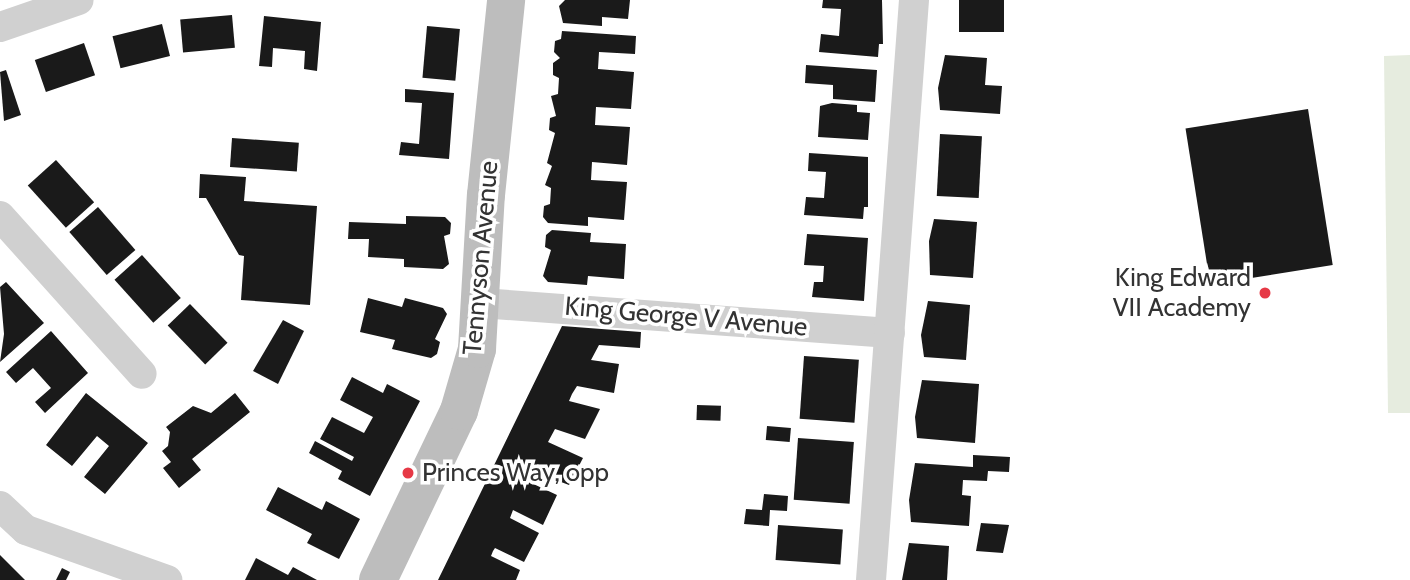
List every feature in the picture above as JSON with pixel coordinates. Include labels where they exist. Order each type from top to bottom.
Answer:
[{"type":"main road","name":"Tennyson Avenue","points":[[378,580],[459,411],[477,349],[485,195],[505,0]]},
{"type":"street","points":[[0,27],[79,0]]},
{"type":"street","points":[[871,580],[914,0]]},
{"type":"street","points":[[0,216],[142,374]]},
{"type":"street","name":"King George V Avenue","points":[[481,303],[890,333]]},
{"type":"street","points":[[0,506],[26,530],[167,580]]},
{"type":"shaded area","points":[[1410,55],[1410,413],[1388,413],[1384,56]]},
{"type":"building","points":[[565,0],[630,0],[628,19],[602,17],[602,26],[563,23],[559,6]]},
{"type":"building","points":[[823,0],[882,0],[883,44],[879,44],[878,57],[819,52],[821,34],[839,36],[841,9],[822,8]]},
{"type":"building","points":[[959,0],[1004,0],[1004,32],[959,32]]},
{"type":"building","points":[[232,15],[235,48],[183,52],[180,20]]},
{"type":"building","points":[[264,16],[321,22],[317,71],[304,69],[305,51],[273,48],[272,67],[259,66]]},
{"type":"building","points":[[162,24],[170,56],[120,68],[113,36]]},
{"type":"building","points":[[427,26],[460,29],[455,81],[422,78]]},
{"type":"building","points":[[562,31],[636,36],[635,54],[599,52],[598,69],[634,72],[631,109],[596,107],[595,125],[630,127],[627,165],[592,162],[591,180],[627,182],[624,220],[588,217],[588,226],[548,223],[543,217],[544,206],[550,204],[551,188],[545,185],[552,166],[547,163],[555,133],[549,130],[550,118],[556,116],[551,96],[558,94],[559,78],[553,75],[553,63],[560,58],[554,52],[555,41],[561,39]]},
{"type":"building","points":[[84,43],[95,75],[46,92],[35,60]]},
{"type":"building","points":[[945,55],[987,58],[985,85],[1002,86],[1000,114],[940,110],[938,88]]},
{"type":"building","points":[[806,65],[877,70],[875,102],[833,99],[833,85],[805,83]]},
{"type":"building","points":[[6,70],[21,115],[4,121],[0,72]]},
{"type":"building","points":[[405,89],[454,93],[449,159],[399,155],[401,142],[419,144],[422,103],[405,102]]},
{"type":"building","points":[[832,103],[857,105],[857,112],[870,113],[868,140],[818,137],[820,106]]},
{"type":"building","points":[[1308,109],[1333,265],[1210,284],[1186,128]]},
{"type":"building","points":[[940,134],[982,136],[979,198],[937,196]]},
{"type":"building","points":[[232,138],[299,143],[297,172],[230,167]]},
{"type":"building","points":[[809,153],[868,157],[868,207],[864,207],[863,219],[804,215],[806,197],[824,198],[826,172],[808,171]]},
{"type":"building","points":[[56,160],[94,202],[66,228],[28,185]]},
{"type":"building","points":[[200,174],[246,177],[244,201],[317,206],[310,305],[241,300],[244,256],[239,255],[206,198],[199,198]]},
{"type":"building","points":[[98,207],[135,250],[107,275],[69,232]]},
{"type":"building","points":[[406,216],[445,217],[451,223],[450,234],[444,236],[449,264],[443,269],[404,267],[404,259],[368,257],[369,239],[348,239],[349,222],[406,224]]},
{"type":"building","points":[[934,219],[977,222],[973,278],[930,275],[929,241]]},
{"type":"building","points":[[552,230],[591,233],[590,242],[626,244],[624,279],[588,276],[587,285],[548,282],[543,276],[551,250],[545,247],[546,235]]},
{"type":"building","points":[[807,234],[868,238],[864,301],[812,297],[814,282],[823,282],[824,266],[804,265]]},
{"type":"building","points":[[142,255],[181,298],[153,323],[115,280]]},
{"type":"building","points":[[6,282],[44,323],[0,362],[4,334],[0,287]]},
{"type":"building","points":[[368,298],[402,307],[405,298],[443,308],[447,314],[435,339],[440,342],[437,354],[431,358],[392,349],[395,340],[360,332]]},
{"type":"building","points":[[928,301],[970,305],[966,360],[924,357],[921,335]]},
{"type":"building","points":[[190,304],[228,343],[205,364],[168,326]]},
{"type":"building","points":[[283,320],[304,331],[278,384],[253,371]]},
{"type":"building","points":[[562,326],[641,332],[640,348],[599,345],[591,360],[619,364],[614,393],[577,386],[572,394],[569,401],[600,409],[585,439],[555,429],[548,442],[583,458],[569,485],[532,471],[527,481],[557,495],[543,525],[513,510],[510,518],[539,533],[524,562],[495,548],[493,551],[491,556],[520,570],[516,580],[438,580]]},
{"type":"building","points":[[51,331],[88,373],[45,413],[35,402],[51,388],[33,368],[16,383],[6,372]]},
{"type":"building","points":[[804,356],[859,360],[854,423],[800,419]]},
{"type":"building","points":[[352,377],[383,393],[387,384],[420,401],[370,496],[338,479],[342,471],[309,453],[315,441],[352,461],[354,457],[320,439],[332,417],[364,433],[373,417],[340,400]]},
{"type":"building","points":[[922,380],[979,384],[975,443],[917,438],[915,417]]},
{"type":"building","points":[[86,393],[148,443],[105,494],[84,477],[109,446],[97,436],[72,466],[46,445]]},
{"type":"building","points":[[235,393],[250,412],[192,459],[201,470],[179,488],[163,468],[171,462],[162,451],[168,446],[170,432],[166,427],[193,406],[211,413]]},
{"type":"building","points":[[697,405],[721,406],[720,421],[696,420]]},
{"type":"building","points":[[767,426],[791,428],[790,442],[766,440]]},
{"type":"building","points":[[798,438],[854,442],[850,504],[794,500]]},
{"type":"building","points":[[973,455],[1010,457],[1009,472],[988,471],[987,481],[963,480],[962,495],[971,496],[969,526],[911,522],[909,500],[915,463],[973,467]]},
{"type":"building","points":[[278,487],[322,510],[326,501],[360,519],[339,559],[307,543],[312,534],[266,510]]},
{"type":"building","points":[[764,494],[788,496],[787,511],[770,510],[769,526],[744,524],[746,509],[762,510]]},
{"type":"building","points":[[981,523],[1009,525],[1003,553],[976,551]]},
{"type":"building","points":[[778,525],[843,530],[840,564],[776,560]]},
{"type":"building","points":[[909,543],[949,546],[947,580],[902,580]]},
{"type":"building","points":[[0,555],[25,580],[0,580]]},
{"type":"building","points":[[256,558],[288,575],[293,567],[317,580],[245,580]]},
{"type":"building","points":[[62,568],[70,572],[66,580],[56,580]]},
{"type":"place","name":"King Edward VII Academy","points":[[1265,293]]},
{"type":"place","name":"Princes Way, opp","points":[[408,473]]}]
